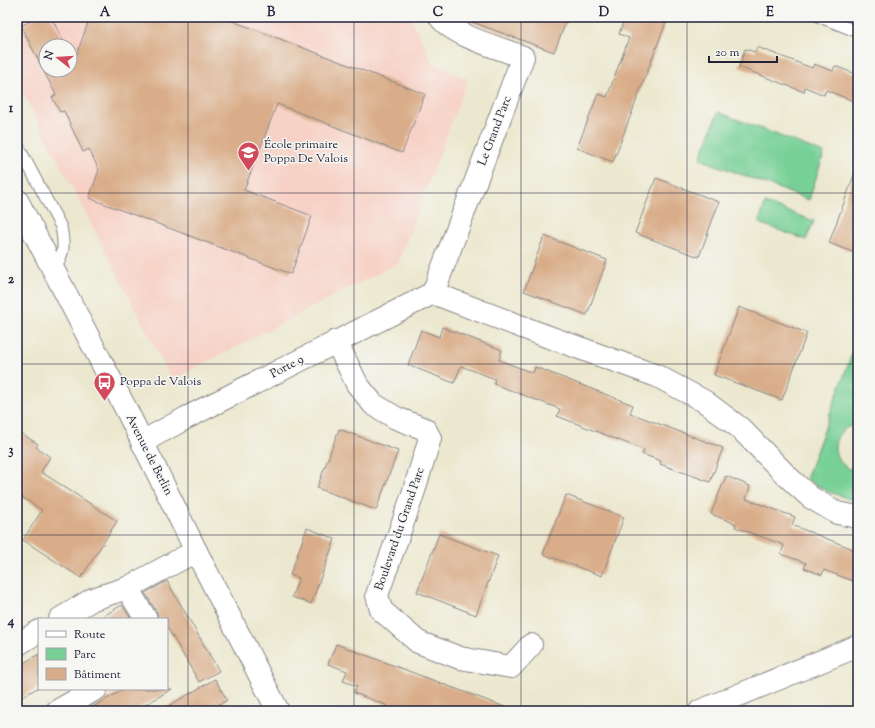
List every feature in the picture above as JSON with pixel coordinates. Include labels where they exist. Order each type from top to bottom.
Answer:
[{"type":"street","name":"Le Grand Parc","points":[[433,293],[523,57],[461,34],[443,22],[440,17]]},
{"type":"street","name":"Avenue de Berlin","points":[[17,200],[142,442],[278,711]]},
{"type":"street","name":"Porte 9","points":[[142,442],[336,341],[378,322],[433,293]]},
{"type":"street","points":[[433,293],[538,334],[657,376],[704,401],[740,428],[787,476],[810,496],[837,513],[858,517]]},
{"type":"street","name":"Boulevard du Grand Parc","points":[[336,341],[357,384],[373,404],[396,418],[425,429],[430,438],[412,497],[377,595],[381,610],[418,642],[460,658],[511,667],[532,644]]},
{"type":"street","points":[[62,618],[93,599],[127,588],[196,551]]},
{"type":"street","points":[[127,588],[145,618]]},
{"type":"street","points":[[17,644],[38,633]]},
{"type":"street","points":[[700,711],[858,646]]},
{"type":"street","points":[[57,711],[94,690]]},
{"type":"lane","points":[[820,17],[858,32]]},
{"type":"lane","points":[[17,144],[61,227],[64,240],[63,255],[54,271]]},
{"type":"shaded area","name":"École primaire Poppa De Valois","points":[[17,17],[410,17],[433,64],[468,79],[398,263],[172,380],[17,81]]},
{"type":"green space","points":[[718,112],[824,153],[809,200],[700,159]]},
{"type":"green space","points":[[765,203],[814,221],[806,240],[759,223]]},
{"type":"green space","points":[[858,337],[858,425],[848,427],[841,432],[835,446],[836,455],[840,462],[848,468],[858,471],[858,502],[829,492],[806,479]]},
{"type":"building","points":[[38,17],[51,17],[62,38],[38,38],[38,60],[21,26]]},
{"type":"building","points":[[90,17],[222,17],[425,94],[402,153],[277,104],[244,190],[312,216],[291,274],[89,198],[99,170],[89,149],[83,152],[64,111],[60,112],[52,97],[56,95],[47,78],[78,78],[78,51]]},
{"type":"building","points":[[465,17],[568,17],[554,52],[464,19]]},
{"type":"building","points":[[625,17],[668,17],[613,162],[577,148],[598,94],[607,97],[629,38],[619,34]]},
{"type":"building","points":[[757,47],[812,68],[814,64],[833,71],[835,66],[858,75],[858,103],[826,90],[824,95],[805,87],[804,92],[739,67],[745,49],[755,52]]},
{"type":"building","points":[[856,170],[858,171],[858,254],[829,243]]},
{"type":"building","points":[[656,178],[719,202],[699,257],[635,233]]},
{"type":"building","points":[[544,236],[607,260],[587,315],[524,291]]},
{"type":"building","points":[[739,307],[807,333],[782,400],[714,375]]},
{"type":"building","points":[[442,327],[502,350],[499,360],[533,373],[535,367],[633,405],[630,413],[723,448],[710,482],[660,464],[661,461],[642,454],[644,450],[557,416],[560,409],[494,384],[495,379],[461,366],[454,383],[408,365],[421,330],[439,337]]},
{"type":"building","points":[[339,429],[398,451],[376,510],[317,488]]},
{"type":"building","points":[[17,431],[38,444],[36,447],[50,457],[41,472],[117,521],[81,578],[23,540],[42,510],[17,494]]},
{"type":"building","points":[[726,476],[750,486],[746,499],[795,517],[792,525],[858,551],[858,583],[824,570],[822,575],[804,568],[806,563],[781,554],[784,545],[735,527],[736,524],[711,514]]},
{"type":"building","points":[[566,495],[624,517],[602,576],[543,554]]},
{"type":"building","points":[[307,528],[335,539],[311,604],[292,597],[299,578],[290,575]]},
{"type":"building","points":[[439,534],[498,556],[476,615],[417,592]]},
{"type":"building","points":[[167,581],[219,671],[199,682],[168,629],[168,618],[158,618],[157,612],[145,593]]},
{"type":"building","points":[[122,605],[130,618],[100,618]]},
{"type":"building","points":[[336,644],[510,709],[510,711],[383,711],[386,705],[354,693],[357,686],[343,681],[347,671],[328,664]]},
{"type":"building","points":[[38,655],[38,688],[17,700],[17,667]]},
{"type":"building","points":[[215,679],[227,700],[207,711],[160,711]]},
{"type":"building","points":[[172,689],[134,711],[86,711],[122,690]]},
{"type":"place","name":"École primaire Poppa De Valois","points":[[248,172]]},
{"type":"place","name":"Poppa de Valois","points":[[104,402]]}]
